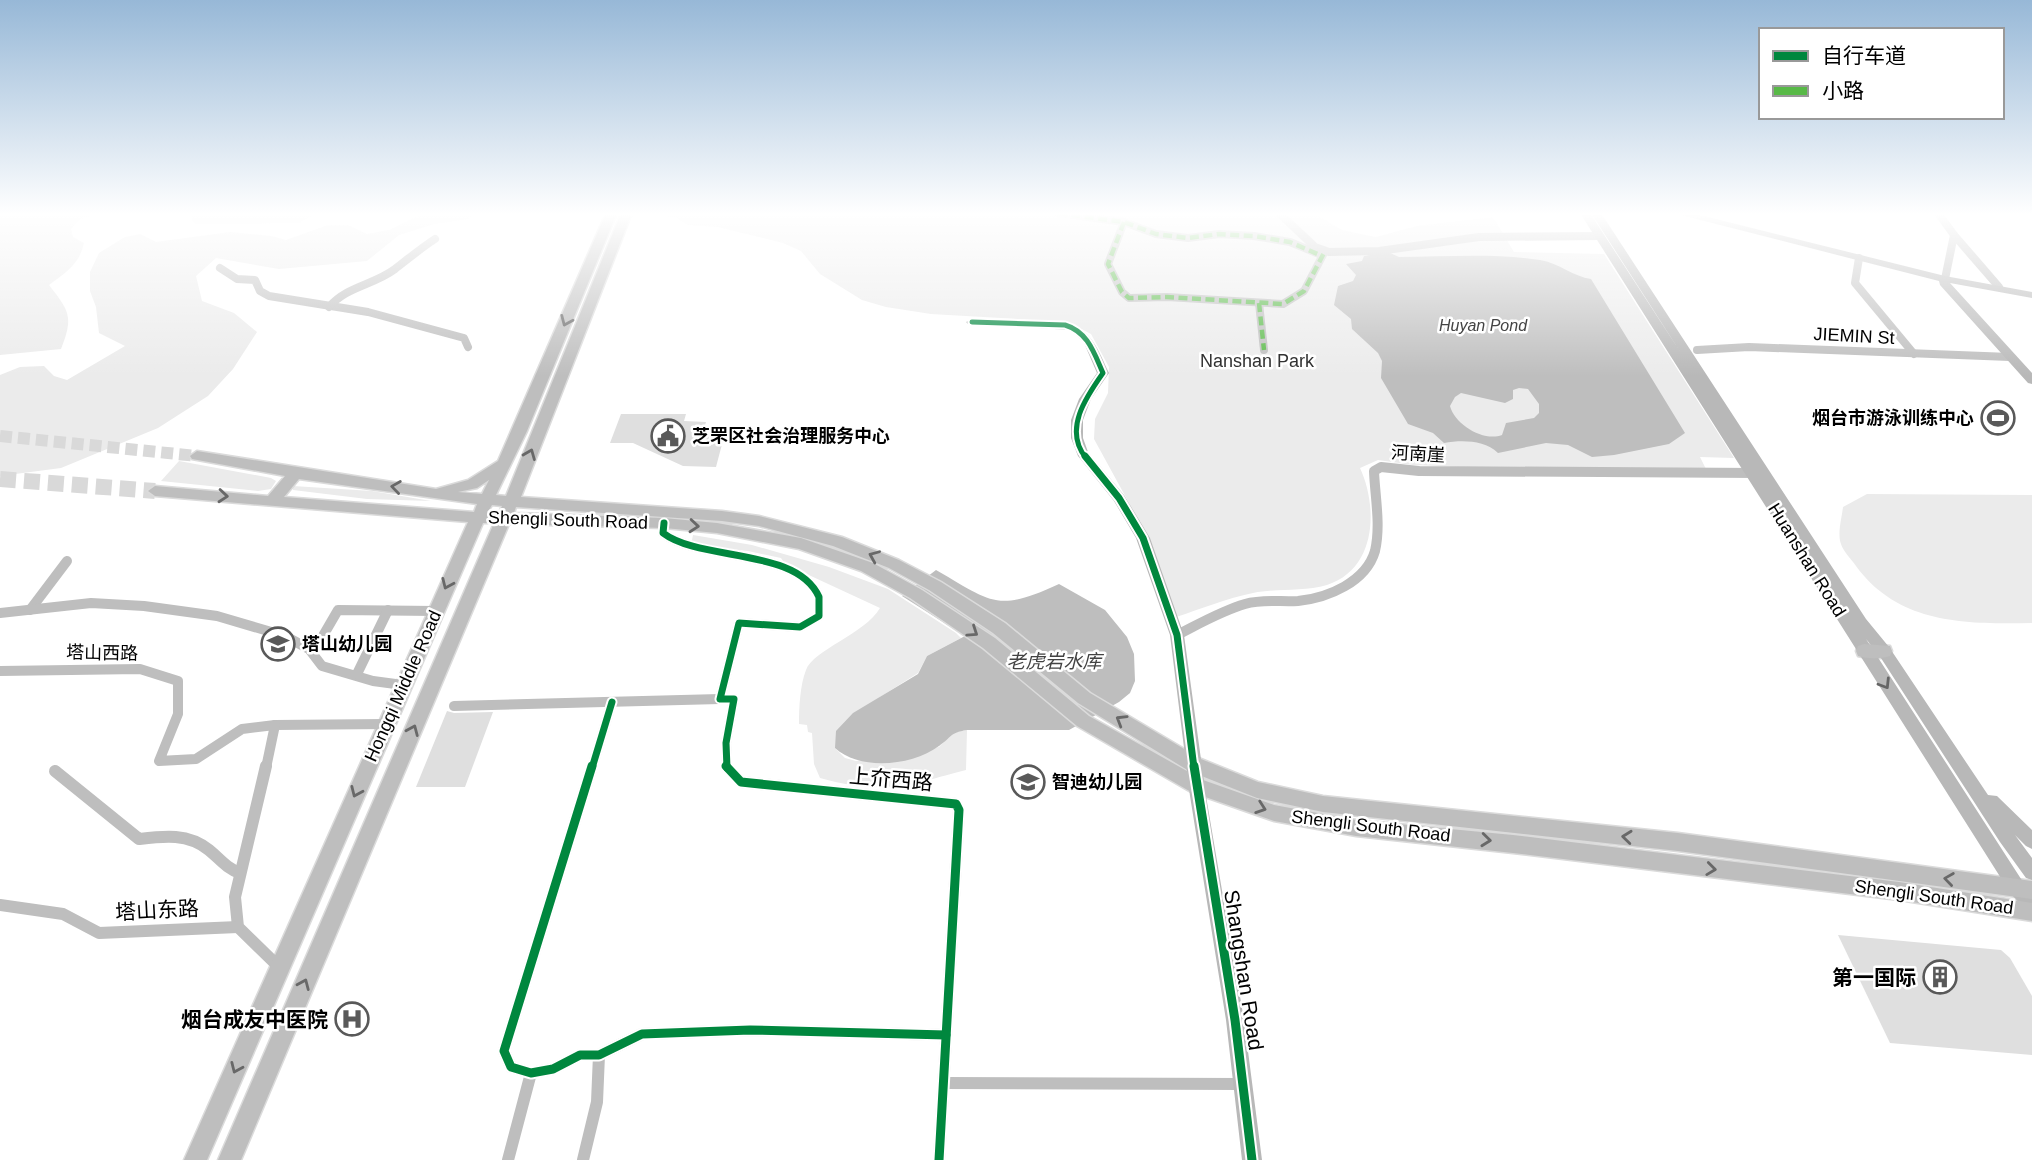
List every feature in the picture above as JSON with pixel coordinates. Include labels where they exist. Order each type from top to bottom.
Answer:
[{"type":"main road","name":"Hongqi Middle Road","points":[[195,1160],[463,550],[506,463],[589,267]]},
{"type":"main road","name":"Hongqi Middle Road","points":[[229,1160],[507,509],[605,267]]},
{"type":"main road","name":"Huanshan Road","points":[[1620,267],[2032,872]]},
{"type":"main road","name":"Huanshan Road","points":[[1631,267],[1759,473],[1864,651],[2032,904]]},
{"type":"main road","points":[[1900,267],[2032,295]]},
{"type":"main road","points":[[1906,267],[1945,277]]},
{"type":"main road","points":[[1945,277],[1944,283],[2032,380]]},
{"type":"main road","name":"Shangshan Road","points":[[972,322],[1065,325],[1075,328],[1089,341],[1103,373],[1085,399],[1077,420],[1077,438],[1082,453],[1119,498],[1143,538],[1177,635],[1188,760],[1197,786],[1235,1020],[1252,1160]]},
{"type":"main road","name":"Shengli South Road","points":[[197,456],[428,492],[483,509]]},
{"type":"main road","points":[[428,492],[471,484],[506,463]]},
{"type":"main road","points":[[272,500],[296,473]]},
{"type":"main road","name":"Shengli South Road","points":[[155,491],[425,514],[483,509],[636,508],[759,522],[837,541],[894,564],[999,628],[1084,698],[1188,760],[1257,790],[1323,803],[1678,842],[2024,889]]},
{"type":"main road","name":"Shengli South Road","points":[[507,509],[717,528],[801,544],[867,567],[916,594],[989,643],[1083,721],[1197,786],[1274,813],[1356,828],[1885,889],[2032,912]]},
{"type":"main road","points":[[425,514],[453,526],[460,536],[463,550]]},
{"type":"main road","points":[[1864,651],[1884,651]]},
{"type":"main road","points":[[1953,755],[1985,794],[2032,841]]},
{"type":"street","points":[[329,307],[340,295],[397,267]]},
{"type":"street","points":[[1110,267],[1122,292],[1129,298],[1167,297],[1283,304],[1304,291],[1317,267]]},
{"type":"street","points":[[1858,267],[1855,283],[1914,354]]},
{"type":"street","points":[[1945,277],[1947,267]]},
{"type":"street","points":[[1982,267],[1999,287]]},
{"type":"street","points":[[220,268],[237,279],[255,280],[260,291],[269,296],[368,312],[464,338],[468,347]]},
{"type":"street","points":[[1259,303],[1264,350]]},
{"type":"street","name":"JIEMIN St","points":[[1697,350],[1749,347],[2010,356]]},
{"type":"street","name":"河南崖","points":[[1177,635],[1246,603],[1302,600],[1340,588],[1355,579],[1371,563],[1376,544],[1374,471],[1381,467],[1419,471],[1759,473]]},
{"type":"street","points":[[454,706],[720,699],[739,623],[800,627],[819,616],[821,603],[817,592],[807,581],[754,557],[704,551],[684,545],[663,533],[664,523]]},
{"type":"street","points":[[30,610],[67,561]]},
{"type":"street","points":[[0,612],[91,603],[145,605],[263,625],[313,653],[322,666],[388,685],[403,685]]},
{"type":"street","points":[[313,653],[338,610],[436,611]]},
{"type":"street","points":[[357,674],[388,610]]},
{"type":"street","name":"塔山西路","points":[[0,671],[140,669],[178,681],[178,714],[159,761],[196,759],[242,729],[275,725],[386,723]]},
{"type":"street","name":"上夼西路","points":[[720,699],[734,699],[725,766],[741,782],[956,804],[959,810],[939,1160]]},
{"type":"street","points":[[612,702],[504,1051],[512,1067],[531,1073],[553,1069],[580,1055],[599,1055],[642,1034],[750,1030],[946,1035]]},
{"type":"street","points":[[275,725],[251,836],[234,897],[238,927],[280,968]]},
{"type":"street","points":[[55,771],[139,839],[177,835],[209,850],[222,867],[240,873]]},
{"type":"street","name":"塔山东路","points":[[0,905],[63,914],[99,933],[238,927]]},
{"type":"street","points":[[583,1160],[597,1102],[599,1055]]},
{"type":"street","points":[[508,1160],[531,1073]]},
{"type":"street","points":[[944,1083],[1242,1084]]},
{"type":"green space","points":[[0,267],[71,267],[49,285],[67,314],[67,329],[61,349],[0,355]]},
{"type":"green space","points":[[92,267],[206,267],[196,276],[202,301],[234,313],[257,332],[233,369],[208,396],[158,428],[61,468],[0,476],[0,375],[20,367],[44,366],[54,376],[67,380],[125,346],[99,333],[96,307],[90,291]]},
{"type":"green space","name":"Nanshan Park","points":[[814,267],[1612,267],[1734,458],[1700,457],[1706,469],[1466,467],[1413,465],[1378,460],[1360,468],[1369,500],[1369,535],[1356,565],[1344,577],[1318,587],[1243,595],[1176,617],[1152,545],[1094,439],[1095,419],[1108,393],[1109,367],[1091,334],[1068,322],[931,314],[886,307],[862,300],[820,274]]},
{"type":"green space","points":[[179,461],[276,481],[271,489],[258,491],[161,481]]},
{"type":"green space","points":[[293,486],[372,491],[431,501],[367,499],[293,490]]},
{"type":"green space","points":[[1867,494],[2032,495],[2032,623],[1983,623],[1936,617],[1893,600],[1873,585],[1846,552],[1839,535],[1843,507]]},
{"type":"green space","points":[[693,535],[752,545],[829,567],[888,589],[956,633],[961,638],[927,656],[918,673],[880,697],[835,748],[845,758],[856,761],[939,747],[952,733],[967,730],[966,770],[910,784],[878,787],[820,778],[814,764],[812,733],[808,732],[807,725],[799,724],[801,689],[806,670],[818,656],[863,626],[880,608],[785,564],[781,558],[748,551],[691,545]]},
{"type":"water","name":"Huyan Pond","points":[[1349,267],[1561,267],[1591,279],[1685,433],[1669,444],[1592,457],[1568,445],[1546,443],[1498,453],[1472,442],[1444,443],[1433,433],[1408,424],[1381,378],[1382,361],[1378,353],[1352,329],[1351,319],[1334,305],[1338,286],[1353,281],[1356,275]],"holes":[[[1519,388],[1528,389],[1539,404],[1539,413],[1534,418],[1506,423],[1502,435],[1495,437],[1471,430],[1458,420],[1450,406],[1461,393],[1505,403],[1513,399],[1513,390]]]},
{"type":"water","name":"老虎岩水库","points":[[936,570],[970,590],[995,600],[1021,599],[1059,584],[1105,610],[1127,637],[1134,654],[1135,681],[1130,693],[1069,730],[961,731],[928,753],[886,763],[872,763],[846,755],[835,748],[836,731],[853,713],[918,674],[927,656],[965,636],[902,596]]},
{"type":"building","name":"芝罘区社会治理服务中心","points":[[621,414],[686,414],[684,421],[706,422],[704,429],[726,429],[716,467],[683,466],[633,443],[610,443]]},
{"type":"building","points":[[447,711],[493,712],[465,787],[416,787]]},
{"type":"building","name":"第一国际","points":[[1838,935],[2001,950],[2010,958],[2032,996],[2032,1055],[1890,1043]]},
{"type":"tunnel","points":[[0,436],[197,456]]},
{"type":"tunnel","points":[[0,479],[155,491]]},
{"type":"marked path","points":[[1110,267],[1122,292],[1129,298],[1167,297],[1283,304],[1304,291],[1317,267]]},
{"type":"marked path","points":[[1259,303],[1264,350]]},
{"type":"cycle path","points":[[972,322],[1065,325],[1075,328],[1089,341],[1103,373],[1085,399],[1077,420],[1077,438],[1082,453],[1119,498],[1143,538],[1177,635],[1198,796],[1235,1020],[1252,1160]]},
{"type":"cycle path","points":[[664,523],[663,533],[680,544],[739,554],[769,563],[811,585],[819,597],[819,616],[800,627],[739,623],[720,699],[734,699],[725,752],[726,766],[732,775],[741,782],[949,802],[956,804],[959,810],[939,1160]]},
{"type":"cycle path","points":[[612,702],[504,1051],[511,1067],[531,1073],[553,1069],[580,1055],[599,1055],[642,1034],[750,1030],[946,1035]]},
{"type":"place","name":"烟台市游泳训练中心","points":[[1998,418]]},
{"type":"place","name":"芝罘区社会治理服务中心","points":[[668,436]]},
{"type":"place","name":"塔山幼儿园","points":[[278,644]]},
{"type":"place","name":"智迪幼儿园","points":[[1028,782]]},
{"type":"place","name":"第一国际","points":[[1940,977]]},
{"type":"place","name":"烟台成友中医院","points":[[352,1019]]}]
